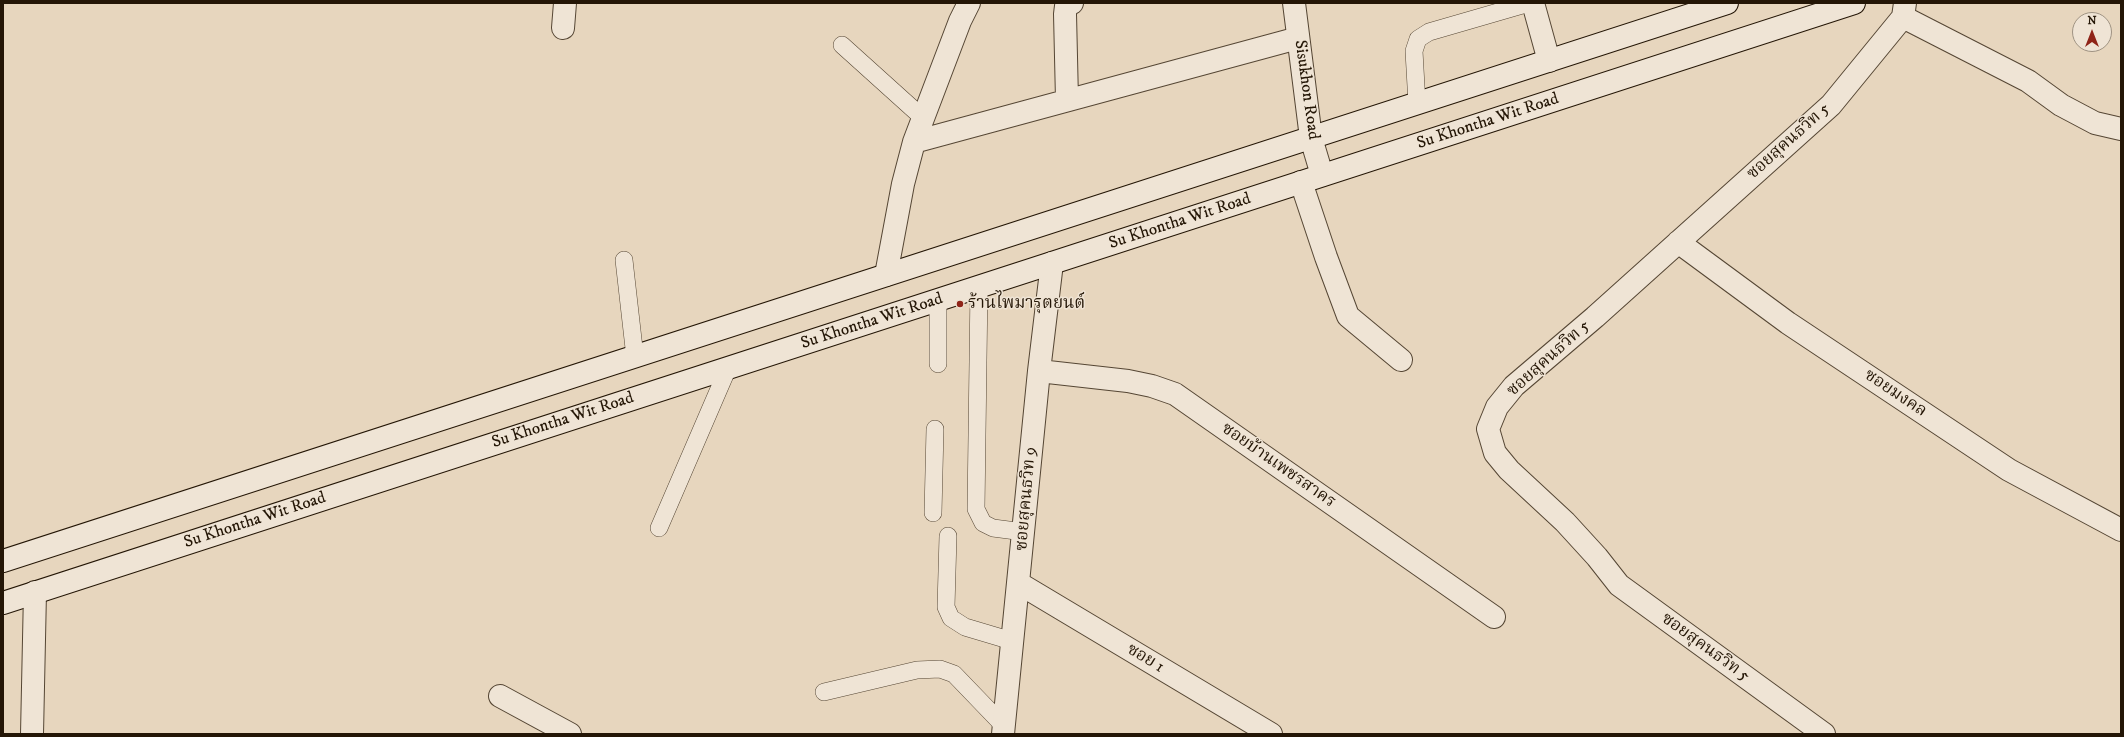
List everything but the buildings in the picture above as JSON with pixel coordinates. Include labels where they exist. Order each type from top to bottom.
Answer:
[{"type":"street","points":[[563,28],[565,3]]},
{"type":"street","points":[[886,275],[903,184],[914,142],[960,21],[969,3]]},
{"type":"street","points":[[1067,100],[1065,14],[1066,6],[1072,3]]},
{"type":"street","name":"Sisukhon Road","points":[[1294,3],[1311,138],[1322,175]]},
{"type":"street","points":[[1533,3],[1549,61]]},
{"type":"street","points":[[3,561],[1727,3]]},
{"type":"street","name":"Su Khontha Wit Road","points":[[3,603],[1854,3]]},
{"type":"street","points":[[1904,10],[2028,81],[2061,105],[2095,123],[2121,128]]},
{"type":"street","name":"ซอยสุคนธวิท 5","points":[[1824,734],[1619,585],[1566,522],[1509,470],[1495,453],[1488,429],[1497,407],[1514,386],[1595,317],[1831,105],[1904,10]]},
{"type":"street","points":[[914,142],[1298,38]]},
{"type":"street","points":[[1301,182],[1326,257],[1348,316],[1353,322],[1401,360]]},
{"type":"street","name":"ซอยมงคล","points":[[1678,242],[1788,322],[2010,470],[2121,530]]},
{"type":"street","name":"ซอยสุคนธวิท 9","points":[[1004,730],[1012,641],[1020,584],[1039,371],[1052,263]]},
{"type":"street","name":"ซอยบ้านเพชรสาคร","points":[[1039,371],[1128,381],[1152,386],[1175,394],[1494,617]]},
{"type":"street","name":"ซอย 1","points":[[1020,584],[1271,734]]},
{"type":"street","points":[[32,734],[35,592]]},
{"type":"street","points":[[500,696],[570,734]]},
{"type":"lane","points":[[1417,104],[1414,51],[1418,39],[1429,32],[1529,3]]},
{"type":"lane","points":[[842,46],[923,118]]},
{"type":"lane","points":[[624,260],[635,357]]},
{"type":"lane","points":[[979,287],[976,509],[983,523],[993,528],[1024,532]]},
{"type":"lane","points":[[938,300],[938,364]]},
{"type":"lane","points":[[659,528],[728,368]]},
{"type":"lane","points":[[933,513],[935,429]]},
{"type":"lane","points":[[948,536],[946,607],[951,618],[965,627],[1012,641]]},
{"type":"lane","points":[[824,692],[917,670],[940,669],[954,674],[1004,730]]},
{"type":"place","name":"ร้านไพมารุตยนต์","points":[[960,304]]}]
